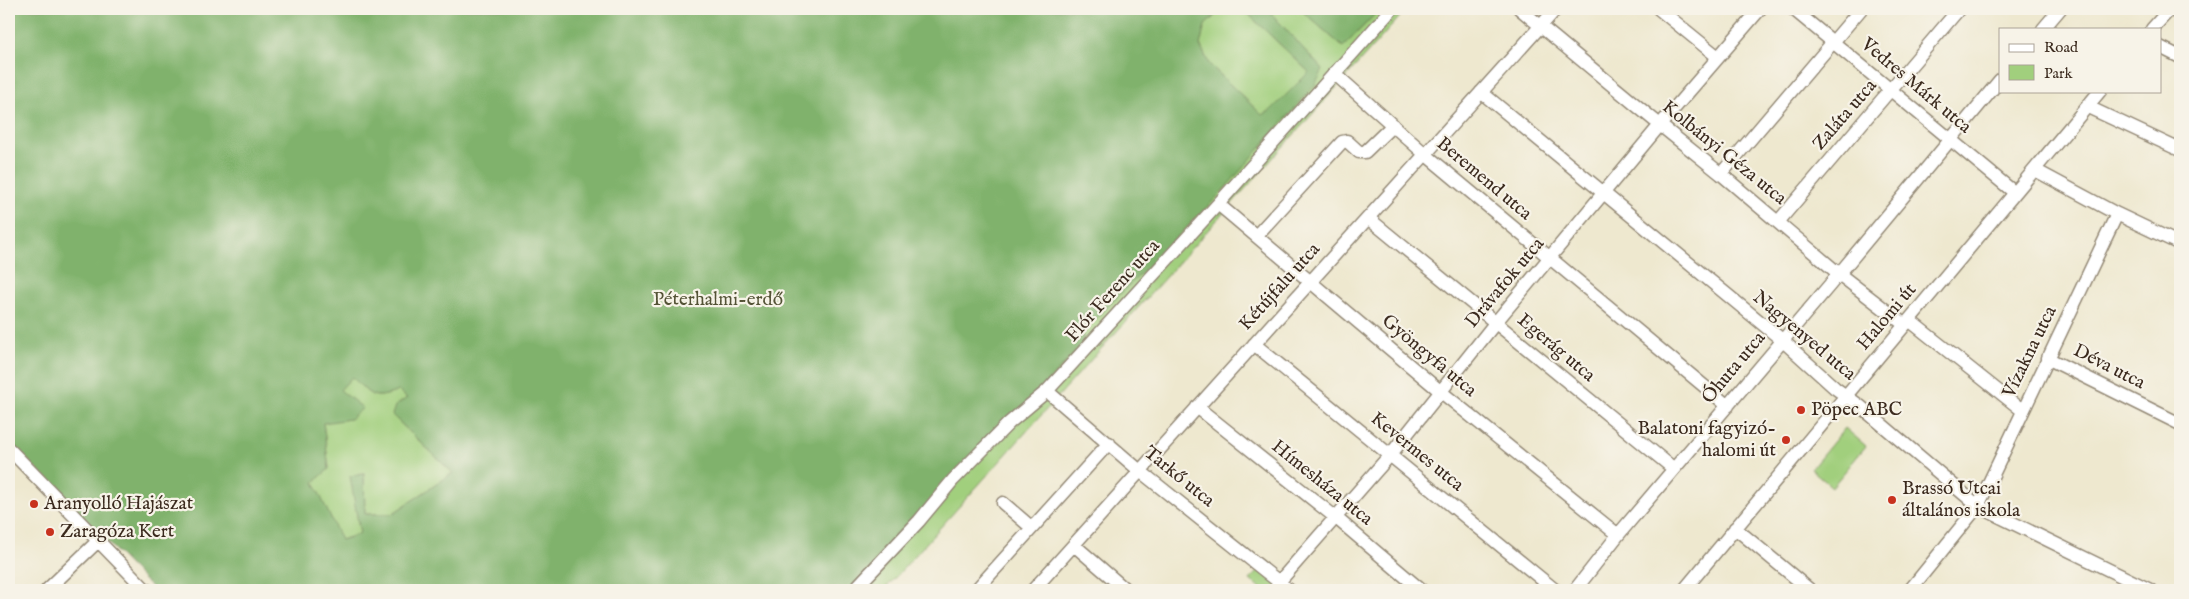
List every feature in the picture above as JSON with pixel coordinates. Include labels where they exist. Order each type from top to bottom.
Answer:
[{"type":"street","name":"Flór Ferenc utca","points":[[854,590],[959,474],[1009,423],[1047,391],[1218,204],[1392,9]]},
{"type":"street","name":"Kolbányi Géza utca","points":[[1520,9],[1722,174],[1839,274],[1907,322],[2022,410]]},
{"type":"street","name":"Kétújfalu utca","points":[[1033,590],[1556,9]]},
{"type":"street","points":[[1659,9],[1718,57]]},
{"type":"street","name":"Drávafok utca","points":[[1284,587],[1335,518],[1390,454],[1496,322],[1660,125],[1760,9]]},
{"type":"street","name":"Vedres Márk utca","points":[[1793,9],[1892,89],[2015,193]]},
{"type":"street","points":[[1722,174],[1861,9]]},
{"type":"street","name":"Zaláta utca","points":[[1778,222],[1958,9]]},
{"type":"street","points":[[2044,28],[2060,9]]},
{"type":"street","points":[[2153,28],[2170,9]]},
{"type":"street","points":[[2162,49],[2180,57]]},
{"type":"street","name":"Beremend utca","points":[[1334,73],[1425,154],[1728,406]]},
{"type":"street","name":"Óhuta utca","points":[[1575,590],[1618,534],[1728,406],[1999,81]]},
{"type":"street","name":"Nagyenyed utca","points":[[1481,92],[1782,340],[1978,506],[2150,590]]},
{"type":"street","name":"Halomi út","points":[[1684,590],[2099,92]]},
{"type":"street","points":[[2088,107],[2180,150]]},
{"type":"street","points":[[1256,236],[1342,142],[1347,141],[1359,152],[1365,152],[1392,125]]},
{"type":"street","points":[[2035,170],[2116,214],[2180,244]]},
{"type":"street","name":"Gyöngyfa utca","points":[[1218,204],[1440,391],[1618,534]]},
{"type":"street","name":"Vízakna utca","points":[[1910,590],[1978,506],[2116,214]]},
{"type":"street","name":"Egerág utca","points":[[1368,218],[1674,469]]},
{"type":"street","name":"Kevermes utca","points":[[1254,344],[1555,590]]},
{"type":"street","name":"Déva utca","points":[[2047,358],[2180,424]]},
{"type":"street","name":"Tarkő utca","points":[[1047,391],[1140,470],[1284,587]]},
{"type":"street","name":"Hímesháza utca","points":[[1197,407],[1421,590]]},
{"type":"street","points":[[976,590],[1109,443]]},
{"type":"street","points":[[9,449],[146,590]]},
{"type":"street","points":[[1003,503],[1032,528]]},
{"type":"street","points":[[1735,528],[1810,590]]},
{"type":"street","points":[[47,590],[98,542]]},
{"type":"street","points":[[1074,544],[1126,590]]},
{"type":"green space","name":"Péterhalmi-erdő","points":[[9,9],[1222,9],[1205,25],[1200,45],[1209,64],[1262,115],[1270,111],[1309,72],[1243,9],[1267,9],[1323,70],[1315,85],[1220,194],[1083,332],[1083,344],[852,590],[154,590],[9,441]],"holes":[[[352,377],[372,395],[383,396],[399,391],[407,398],[395,406],[392,415],[453,473],[392,514],[365,514],[364,474],[350,476],[360,534],[341,540],[314,482],[329,469],[323,423],[350,419],[363,408],[340,390]]]},
{"type":"green space","points":[[1222,9],[1243,9],[1309,72],[1270,111],[1262,115],[1209,64],[1200,44],[1205,25]]},
{"type":"green space","points":[[1267,9],[1300,9],[1343,47],[1380,9],[1407,9],[884,590],[852,590],[1083,344],[1083,332],[1323,70]]},
{"type":"green space","points":[[1300,9],[1380,9],[1343,47]]},
{"type":"green space","points":[[352,377],[372,395],[383,396],[399,391],[407,399],[392,415],[453,473],[392,514],[365,514],[364,474],[351,476],[360,534],[340,540],[314,482],[329,468],[323,422],[350,419],[339,390]]},
{"type":"green space","points":[[1845,428],[1866,446],[1832,487],[1811,469]]},
{"type":"green space","points":[[1260,568],[1281,587],[1279,590],[1263,590],[1250,580]]},
{"type":"place","name":"Pöpec ABC","points":[[1801,410]]},
{"type":"place","name":"Balatoni fagyizó- halomi út","points":[[1786,440]]},
{"type":"place","name":"Brassó Utcai általános iskola","points":[[1892,500]]},
{"type":"place","name":"Aranyolló Hajászat","points":[[34,504]]},
{"type":"place","name":"Zaragóza Kert","points":[[50,532]]}]
